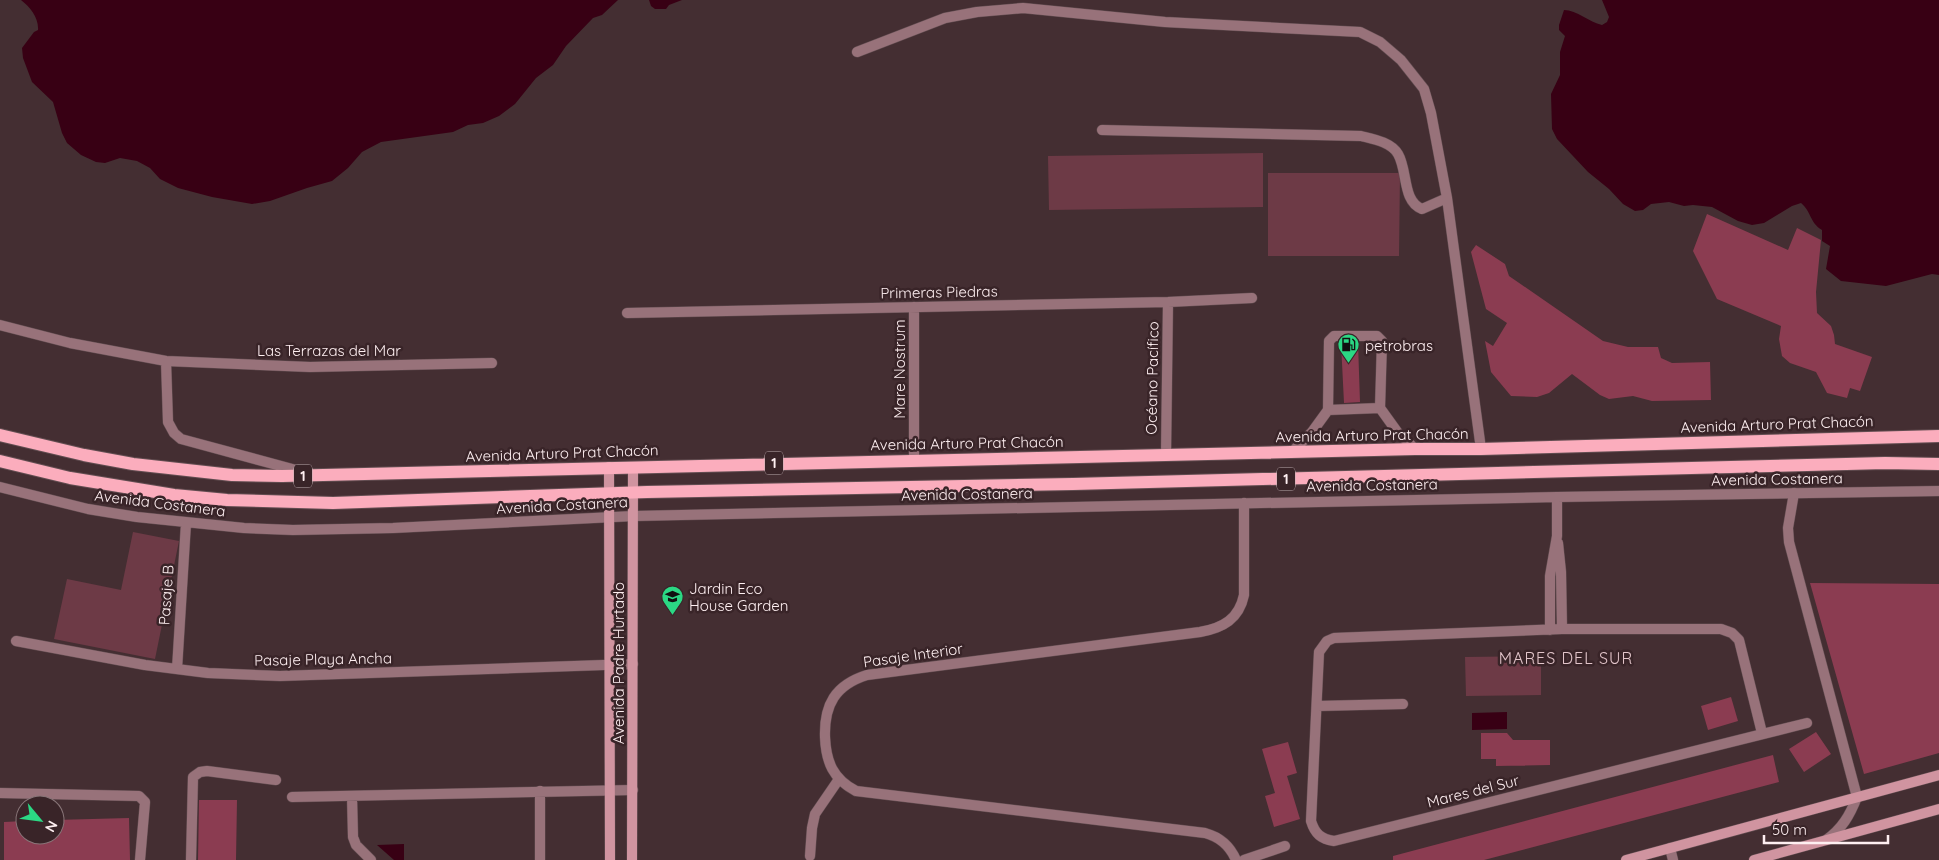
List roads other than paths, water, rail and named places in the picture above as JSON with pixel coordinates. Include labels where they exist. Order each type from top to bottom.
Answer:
[{"type":"main road","name":"Avenida Arturo Prat Chacón","points":[[0,435],[74,453],[133,464],[232,475],[320,477],[633,467],[1480,449],[1939,436]]},
{"type":"main road","name":"1","points":[[0,460],[70,478],[174,495],[236,501],[333,503],[634,492],[1073,484],[1885,463],[1939,464]]},
{"type":"street","points":[[857,52],[946,18],[977,12],[1023,8],[1165,22],[1360,32],[1380,42],[1401,60],[1424,89],[1431,113],[1447,198],[1480,449]]},
{"type":"street","points":[[1102,130],[1361,136],[1388,145],[1398,154],[1411,199],[1415,206],[1422,209],[1447,198]]},
{"type":"street","name":"Primeras Piedras","points":[[627,313],[1168,302],[1252,298]]},
{"type":"street","name":"Océano Pacífico","points":[[1166,455],[1168,302]]},
{"type":"street","name":"Mare Nostrum","points":[[914,307],[914,460]]},
{"type":"street","name":"Las Terrazas del Mar","points":[[0,325],[70,343],[166,361],[310,367],[492,363]]},
{"type":"street","points":[[1291,453],[1312,432],[1328,410],[1329,341],[1334,336],[1377,336],[1380,338],[1382,341],[1380,408],[1398,433],[1415,449]]},
{"type":"street","points":[[166,361],[168,422],[174,433],[178,436],[320,477]]},
{"type":"street","points":[[1328,410],[1380,408]]},
{"type":"street","name":"Avenida Padre Hurtado","points":[[632,860],[633,467]]},
{"type":"street","name":"Avenida Padre Hurtado","points":[[609,468],[610,860]]},
{"type":"street","name":"Avenida Costanera","points":[[0,488],[88,509],[186,523],[244,528],[345,529],[634,516],[1939,491]]},
{"type":"street","points":[[1794,493],[1788,528],[1789,542],[1857,797],[1844,822],[1834,834],[1825,840]]},
{"type":"street","points":[[1557,497],[1562,629]]},
{"type":"street","name":"Pasaje Interior","points":[[838,779],[830,766],[826,752],[825,719],[832,700],[838,692],[856,679],[867,675],[1207,630],[1230,622],[1240,609],[1244,595],[1244,503]]},
{"type":"street","name":"Pasaje B","points":[[176,669],[186,523]]},
{"type":"street","points":[[1550,630],[1550,576],[1557,536]]},
{"type":"street","name":"Mares del Sur","points":[[1762,733],[1739,640],[1732,633],[1721,629],[1562,629],[1334,638],[1327,641],[1319,652],[1311,821],[1313,829],[1320,837],[1334,841],[1807,723]]},
{"type":"street","name":"Pasaje Playa Ancha","points":[[16,641],[176,669],[244,675],[318,676],[633,664]]},
{"type":"street","points":[[1317,706],[1403,704]]},
{"type":"street","points":[[191,860],[194,777],[200,772],[207,771],[276,780]]},
{"type":"street","points":[[1626,860],[1939,775]]},
{"type":"street","points":[[810,856],[815,814],[838,779],[856,791],[867,793],[1205,833],[1225,843],[1236,860]]},
{"type":"street","points":[[292,797],[632,790]]},
{"type":"street","points":[[540,791],[540,860]]},
{"type":"street","points":[[0,793],[139,796],[145,802],[140,860]]},
{"type":"street","points":[[352,796],[353,837],[356,845],[371,860]]},
{"type":"street","points":[[1754,860],[1939,809]]},
{"type":"street","points":[[1244,860],[1285,846]]},
{"type":"street","points":[[1670,848],[1673,860]]},
{"type":"place","name":"petrobras","points":[[1349,364]]},
{"type":"place","name":"Jardin Eco House Garden","points":[[673,616]]},
{"type":"district","name":"MARES DEL SUR","points":[[1566,658]]}]
